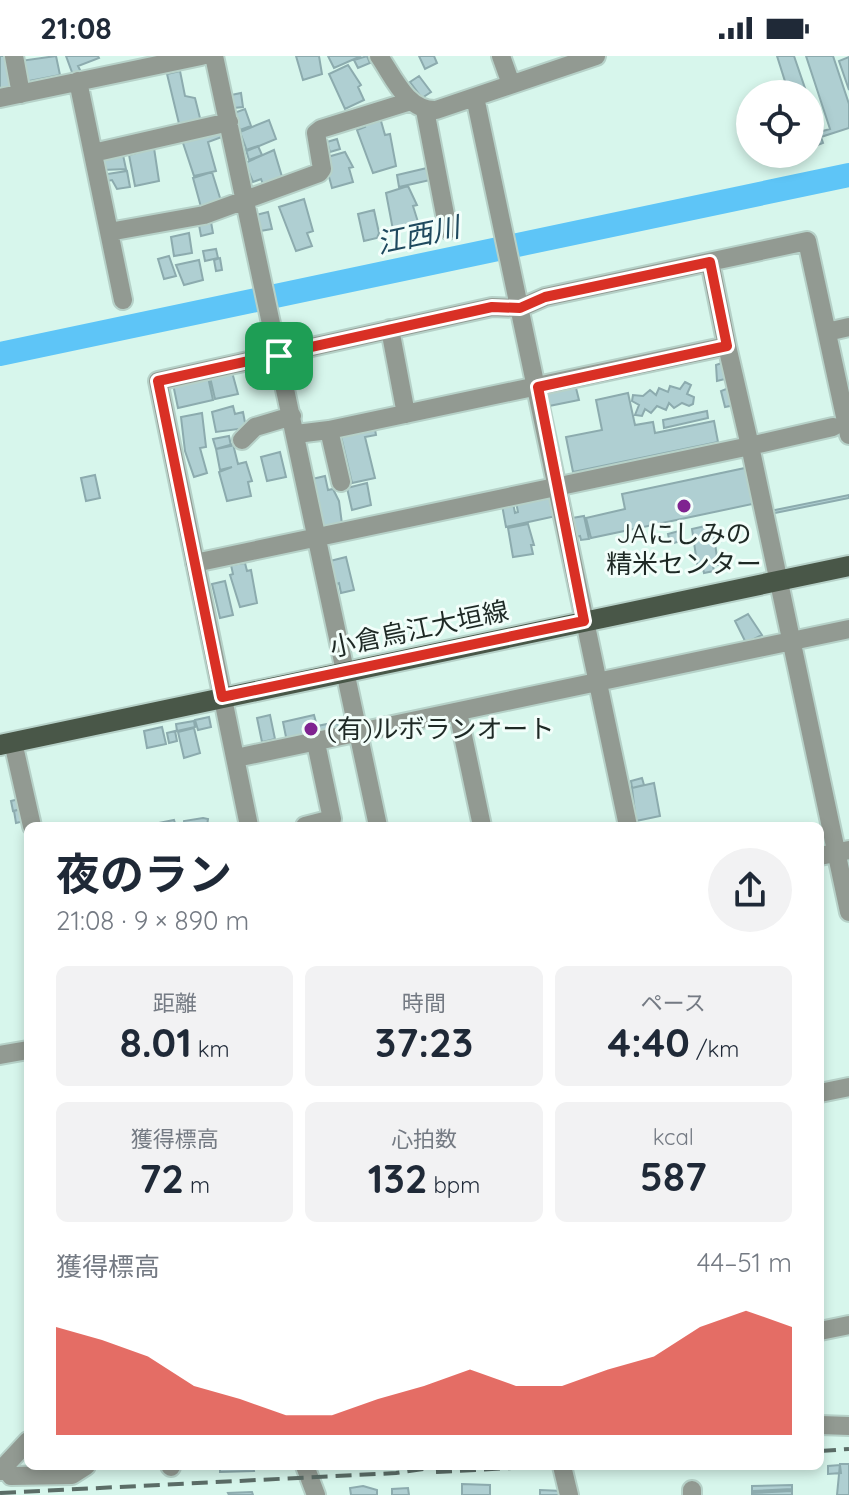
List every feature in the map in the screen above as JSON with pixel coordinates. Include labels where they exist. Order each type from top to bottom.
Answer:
[{"type":"main road","name":"小倉烏江大垣線","points":[[7,743],[849,566]]},
{"type":"street","points":[[14,56],[21,94]]},
{"type":"street","points":[[0,98],[200,56]]},
{"type":"street","points":[[214,56],[377,822]]},
{"type":"street","points":[[379,56],[418,106],[448,230]]},
{"type":"street","points":[[501,56],[511,84]]},
{"type":"street","points":[[109,232],[204,215],[319,173],[322,169],[316,133],[321,129],[418,106],[475,97],[596,56]]},
{"type":"street","points":[[78,81],[123,300]]},
{"type":"street","points":[[475,97],[627,822]]},
{"type":"street","points":[[93,153],[229,122]]},
{"type":"street","points":[[195,563],[318,539],[557,484],[841,431],[827,332],[807,241],[158,381],[222,697],[236,758],[248,822]]},
{"type":"street","points":[[710,262],[849,912]]},
{"type":"street","points":[[827,332],[849,327]]},
{"type":"street","points":[[390,329],[406,414]]},
{"type":"street","points":[[242,440],[255,427],[294,425],[329,430],[727,346]]},
{"type":"street","points":[[329,430],[341,482]]},
{"type":"street","points":[[236,758],[358,735],[849,629]]},
{"type":"street","points":[[458,712],[481,822]]},
{"type":"street","points":[[7,743],[31,822]]},
{"type":"street","points":[[316,743],[332,819],[320,822]]},
{"type":"street","points":[[0,1055],[24,1051]]},
{"type":"street","points":[[824,1092],[849,1087]]},
{"type":"street","points":[[824,1330],[849,1325]]},
{"type":"street","points":[[824,1425],[849,1426]]},
{"type":"street","points":[[24,1446],[3,1470],[11,1476],[72,1475],[80,1470]]},
{"type":"street","points":[[307,1470],[316,1495]]},
{"type":"street","points":[[563,1470],[569,1495]]},
{"type":"building","points":[[0,56],[6,56],[13,86],[0,89]]},
{"type":"building","points":[[56,56],[60,75],[24,82],[20,61]]},
{"type":"building","points":[[66,56],[99,58],[78,66],[81,72],[73,75]]},
{"type":"building","points":[[296,56],[319,56],[322,74],[303,80]]},
{"type":"building","points":[[328,56],[361,56],[334,68]]},
{"type":"building","points":[[367,56],[370,63],[358,68],[354,60]]},
{"type":"building","points":[[419,56],[434,56],[437,63],[425,69]]},
{"type":"building","points":[[777,56],[794,56],[802,80],[785,80]]},
{"type":"building","points":[[806,56],[833,56],[849,104],[849,128],[824,136],[824,131],[830,129],[824,111],[824,80],[814,80]]},
{"type":"building","points":[[849,57],[849,90],[839,61]]},
{"type":"building","points":[[348,65],[361,85],[358,87],[364,100],[345,109],[329,74]]},
{"type":"building","points":[[180,71],[185,96],[195,98],[202,126],[181,132],[167,74]]},
{"type":"building","points":[[419,76],[431,92],[422,98],[410,82]]},
{"type":"building","points":[[241,93],[243,107],[234,108],[231,95]]},
{"type":"building","points":[[245,109],[251,126],[240,130],[234,113]]},
{"type":"building","points":[[379,114],[385,135],[390,134],[396,166],[373,173],[357,130],[365,127],[362,119]]},
{"type":"building","points":[[269,120],[276,139],[247,151],[240,132]]},
{"type":"building","points":[[225,127],[227,135],[208,142],[216,171],[194,176],[182,140]]},
{"type":"building","points":[[337,139],[340,149],[330,152],[327,142]]},
{"type":"building","points":[[258,146],[262,155],[249,160],[246,150]]},
{"type":"building","points":[[154,148],[159,181],[135,186],[129,155]]},
{"type":"building","points":[[274,150],[283,180],[264,187],[261,179],[253,182],[245,163]]},
{"type":"building","points":[[345,152],[353,167],[349,168],[353,182],[332,188],[324,158]]},
{"type":"building","points":[[123,155],[126,169],[103,170],[100,159]]},
{"type":"building","points":[[427,168],[430,180],[399,187],[397,175]]},
{"type":"building","points":[[127,171],[130,187],[117,189],[112,180],[102,182],[101,175]]},
{"type":"building","points":[[212,172],[221,201],[201,207],[193,178]]},
{"type":"building","points":[[408,186],[417,205],[413,206],[418,222],[393,230],[386,193]]},
{"type":"building","points":[[304,199],[313,231],[307,233],[312,246],[296,251],[279,207]]},
{"type":"building","points":[[374,210],[379,233],[377,238],[364,241],[358,214]]},
{"type":"building","points":[[268,212],[272,229],[260,231],[256,215]]},
{"type":"building","points":[[211,222],[213,233],[201,236],[199,225]]},
{"type":"building","points":[[189,233],[192,253],[174,256],[171,237]]},
{"type":"building","points":[[216,249],[218,258],[205,261],[203,251]]},
{"type":"building","points":[[169,256],[176,276],[164,279],[158,259]]},
{"type":"building","points":[[220,258],[222,270],[216,271],[214,260]]},
{"type":"building","points":[[199,260],[203,280],[184,285],[176,265]]},
{"type":"building","points":[[725,362],[725,379],[717,381],[716,365]]},
{"type":"building","points":[[232,372],[238,394],[215,399],[210,377]]},
{"type":"building","points":[[208,377],[213,400],[178,408],[173,384]]},
{"type":"building","points":[[685,382],[691,385],[687,394],[694,397],[693,404],[682,403],[674,408],[669,403],[666,410],[657,406],[651,413],[645,409],[642,416],[635,415],[639,405],[632,401],[633,395],[643,396],[650,390],[656,395],[659,388],[668,392],[670,386],[680,389]]},
{"type":"building","points":[[575,384],[579,400],[549,406],[546,390]]},
{"type":"building","points":[[731,387],[735,405],[725,407],[721,391]]},
{"type":"building","points":[[628,393],[635,425],[653,422],[655,433],[714,421],[718,442],[573,472],[566,437],[602,430],[596,400]]},
{"type":"building","points":[[233,406],[235,414],[243,412],[246,428],[216,432],[212,412]]},
{"type":"building","points":[[707,411],[708,418],[664,428],[663,420]]},
{"type":"building","points":[[202,413],[206,447],[200,448],[207,473],[194,477],[185,451],[181,417]]},
{"type":"building","points":[[374,424],[376,435],[365,437],[375,478],[352,483],[340,432]]},
{"type":"building","points":[[229,436],[231,446],[216,449],[213,439]]},
{"type":"building","points":[[233,444],[238,464],[246,462],[252,481],[248,482],[251,496],[227,501],[219,472],[232,467],[220,470],[216,449]]},
{"type":"building","points":[[280,452],[286,477],[267,481],[261,457]]},
{"type":"building","name":"JAにしみの 精米センター","points":[[745,468],[746,472],[750,471],[757,503],[591,538],[586,518],[625,509],[622,494]]},
{"type":"building","points":[[95,475],[100,498],[86,501],[81,478]]},
{"type":"building","points":[[325,476],[328,490],[333,489],[339,501],[342,524],[320,529],[308,480]]},
{"type":"building","points":[[367,483],[371,505],[352,510],[347,488]]},
{"type":"building","points":[[551,494],[556,516],[506,527],[502,505],[513,503],[515,513],[518,512],[516,502]]},
{"type":"building","points":[[849,495],[849,498],[770,514],[770,511]]},
{"type":"building","points":[[584,516],[589,539],[581,540],[580,536],[576,537],[572,518]]},
{"type":"building","points":[[528,524],[534,545],[531,545],[533,554],[513,557],[508,528]]},
{"type":"building","points":[[714,524],[720,542],[715,543],[718,565],[713,566],[714,571],[704,573],[703,569],[698,570],[692,529]]},
{"type":"building","points":[[679,531],[681,541],[670,544],[668,534]]},
{"type":"building","points":[[346,557],[354,590],[341,593],[339,583],[334,585],[330,561]]},
{"type":"building","points":[[245,563],[247,571],[251,570],[257,603],[240,607],[230,575],[233,574],[231,565]]},
{"type":"building","points":[[225,581],[233,615],[220,618],[212,584]]},
{"type":"building","points":[[748,614],[762,635],[746,643],[735,621]]},
{"type":"building","points":[[270,715],[275,739],[262,742],[257,718]]},
{"type":"building","name":"(有)ルボランオート","points":[[314,715],[317,726],[337,722],[339,731],[287,742],[283,722]]},
{"type":"building","points":[[209,717],[211,727],[198,730],[195,720]]},
{"type":"building","points":[[194,721],[195,727],[177,731],[176,724]]},
{"type":"building","points":[[162,727],[166,744],[147,748],[144,731]]},
{"type":"building","points":[[194,728],[200,753],[184,758],[178,732]]},
{"type":"building","points":[[175,731],[177,741],[169,743],[167,733]]},
{"type":"building","points":[[642,778],[644,785],[632,788],[631,781]]},
{"type":"building","points":[[654,783],[660,816],[636,821],[632,788]]},
{"type":"building","points":[[19,799],[21,809],[13,811],[11,801]]},
{"type":"building","points":[[21,809],[24,821],[16,823],[14,811]]},
{"type":"building","points":[[203,818],[208,819],[208,822],[184,821]]},
{"type":"building","points":[[840,1464],[849,1464],[849,1495],[837,1495]]},
{"type":"building","points":[[840,1465],[841,1473],[828,1474],[828,1466]]},
{"type":"building","points":[[220,1470],[254,1471],[220,1472]]},
{"type":"building","points":[[462,1484],[490,1485],[490,1495],[462,1495]]},
{"type":"building","points":[[792,1485],[792,1489],[752,1491],[752,1486]]},
{"type":"building","points":[[363,1486],[377,1490],[377,1495],[351,1495],[350,1488]]},
{"type":"building","points":[[408,1488],[409,1495],[392,1495],[392,1489]]},
{"type":"building","points":[[540,1490],[562,1491],[562,1495],[540,1495]]},
{"type":"building","points":[[792,1491],[792,1495],[752,1495],[752,1493]]},
{"type":"building","points":[[252,1492],[253,1495],[228,1493]]},
{"type":"waterway","name":"江西川","points":[[0,354],[849,175]]},
{"type":"railway","points":[[824,1451],[849,1449]]},
{"type":"railway","points":[[0,1493],[417,1470]]},
{"type":"railway","points":[[436,1472],[474,1470]]},
{"type":"place","name":"JAにしみの 精米センター","points":[[684,506]]},
{"type":"place","name":"(有)ルボランオート","points":[[311,729]]},
{"type":"route","points":[[710,262],[727,346],[538,387],[584,621],[222,697],[158,381],[279,356],[492,307],[520,308],[545,297],[710,262]]}]
